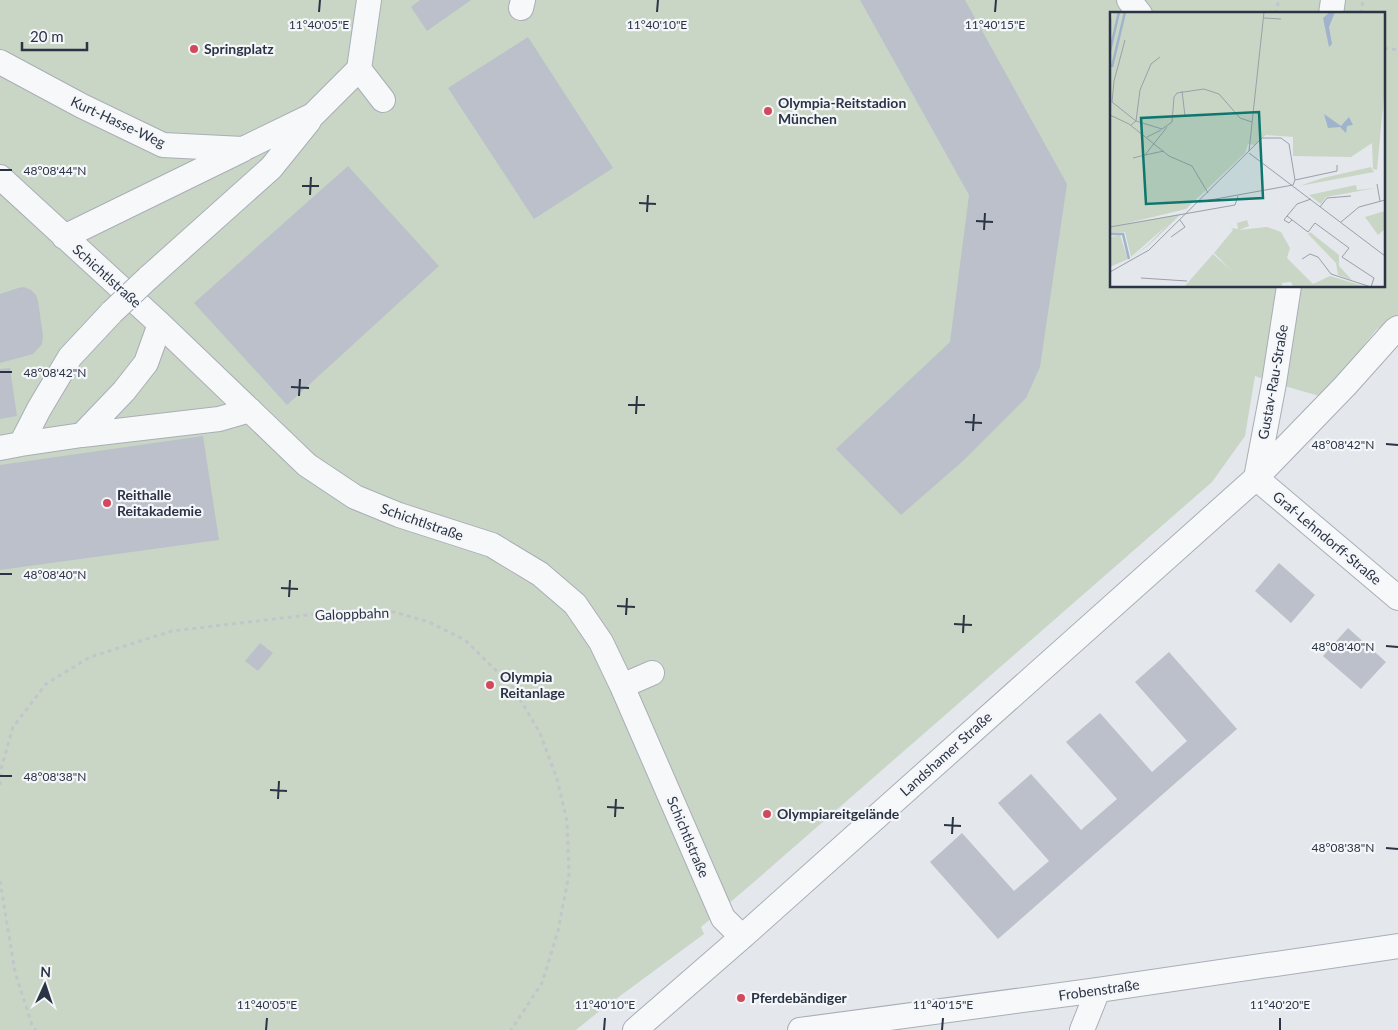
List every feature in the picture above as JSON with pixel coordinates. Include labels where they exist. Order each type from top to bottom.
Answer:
[{"type":"street","points":[[369,0],[359,69],[383,100]]},
{"type":"street","points":[[1129,0],[1138,12]]},
{"type":"street","name":"Kurt-Hasse-Weg","points":[[0,62],[82,106],[164,145],[243,149],[313,115],[359,69]]},
{"type":"street","points":[[11,446],[39,409],[70,357],[112,312],[148,278],[271,168],[313,115]]},
{"type":"street","points":[[64,237],[243,149]]},
{"type":"street","name":"Schichtlstraße","points":[[0,177],[160,324],[307,465],[355,498],[399,515],[492,545],[540,574],[575,604],[601,642],[622,686],[723,918],[742,936]]},
{"type":"street","name":"Gustav-Rau-Straße","points":[[1256,478],[1274,383],[1289,288]]},
{"type":"street","points":[[82,435],[124,391],[146,363],[160,324]]},
{"type":"street","name":"Landshamer Straße","points":[[641,1029],[742,936],[1256,478],[1398,328]]},
{"type":"street","points":[[11,446],[82,435],[219,420],[250,410]]},
{"type":"street","name":"Graf-Lehndorff-Straße","points":[[1256,478],[1398,598]]},
{"type":"street","points":[[622,686],[652,673]]},
{"type":"street","name":"Frobenstraße","points":[[800,1030],[1098,990],[1398,946]]},
{"type":"street","points":[[1082,1030],[1098,990]]},
{"type":"path","name":"Galoppbahn","points":[[0,785],[1,769],[13,727],[46,684],[90,657],[172,631],[342,611],[394,612],[429,622],[465,640],[512,686],[540,733],[557,779],[567,821],[569,874],[558,931],[542,983],[511,1030]]},
{"type":"path","points":[[0,881],[15,972],[32,1025],[36,1030]]},
{"type":"green space","name":"Olympia Reitanlage","points":[[0,0],[1398,0],[1398,316],[1376,330],[1323,397],[1255,376],[1245,436],[1212,482],[701,927],[704,934],[576,1030],[0,1030]]},
{"type":"building","points":[[420,0],[471,0],[427,31],[411,7]]},
{"type":"building","points":[[860,0],[965,0],[1067,184],[1040,367],[1026,398],[964,460],[901,515],[836,449],[950,342],[969,195]]},
{"type":"building","points":[[528,37],[613,168],[534,219],[448,88]]},
{"type":"building","points":[[348,166],[439,266],[287,405],[194,303]]},
{"type":"building","points":[[24,287],[36,295],[38,301],[43,336],[42,344],[33,354],[0,363],[0,294]]},
{"type":"building","points":[[10,368],[17,416],[0,419],[0,369]]},
{"type":"building","name":"Reithalle Reitakademie","points":[[203,436],[219,540],[0,570],[0,465]]},
{"type":"building","points":[[1279,563],[1315,595],[1291,623],[1255,591]]},
{"type":"building","points":[[1348,628],[1386,662],[1361,689],[1323,656]]},
{"type":"building","points":[[260,643],[273,653],[258,671],[245,661]]},
{"type":"building","points":[[1169,652],[1237,729],[998,939],[930,862],[962,833],[1014,891],[1049,861],[998,803],[1031,774],[1081,830],[1117,799],[1066,742],[1100,713],[1152,772],[1187,741],[1135,682]]},
{"type":"place","name":"Springplatz","points":[[194,49]]},
{"type":"place","name":"Olympia-Reitstadion München","points":[[768,111]]},
{"type":"place","name":"Reithalle Reitakademie","points":[[107,503]]},
{"type":"place","name":"Olympia Reitanlage","points":[[490,685]]},
{"type":"place","name":"Olympiareitgelände","points":[[767,814]]},
{"type":"place","name":"Pferdebändiger","points":[[741,998]]}]
